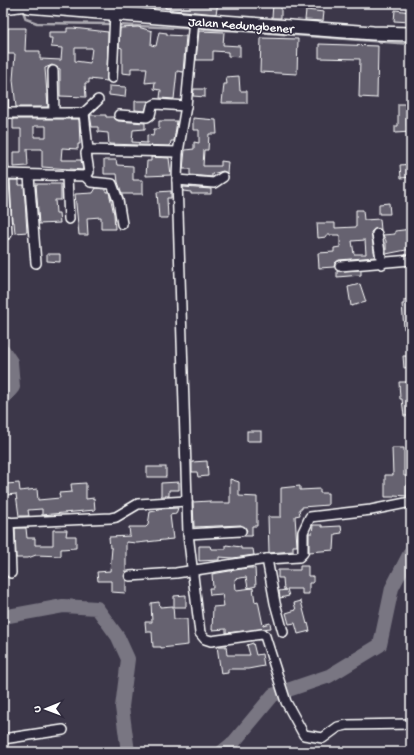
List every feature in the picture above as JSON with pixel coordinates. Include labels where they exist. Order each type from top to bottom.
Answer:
[{"type":"street","points":[[3,9],[22,5]]},
{"type":"street","name":"Jalan Kedungbener","points":[[22,5],[116,21],[411,34]]},
{"type":"street","points":[[112,78],[116,21]]},
{"type":"street","points":[[193,25],[186,106],[178,152],[177,180],[188,534],[200,633],[202,637],[210,641],[264,635],[286,702],[302,733],[313,738],[323,738],[338,727],[347,725],[411,724]]},
{"type":"street","points":[[53,71],[54,113]]},
{"type":"street","points":[[3,100],[3,162],[5,174],[7,234]]},
{"type":"street","points":[[3,113],[84,112],[98,100]]},
{"type":"street","points":[[119,115],[147,116],[150,115],[152,106],[156,104],[186,106]]},
{"type":"street","points":[[5,174],[67,177],[85,176],[89,172],[86,153],[88,150],[84,112]]},
{"type":"street","points":[[88,150],[178,152]]},
{"type":"street","points":[[29,176],[36,263]]},
{"type":"street","points":[[85,176],[91,182],[112,184],[118,200],[122,224]]},
{"type":"street","points":[[67,177],[69,219]]},
{"type":"street","points":[[177,180],[214,183],[223,177]]},
{"type":"street","points":[[378,234],[382,264]]},
{"type":"street","points":[[340,266],[382,264],[411,260]]},
{"type":"street","points":[[11,573],[6,522],[116,518],[138,504],[187,501]]},
{"type":"street","points":[[130,576],[192,570],[267,559],[301,556],[303,553],[303,532],[310,518],[372,510],[411,502]]},
{"type":"street","points":[[188,534],[241,531]]},
{"type":"street","points":[[267,559],[275,603],[283,632]]},
{"type":"street","points":[[3,739],[63,730]]},
{"type":"building","points":[[128,3],[154,3],[154,9],[128,6]]},
{"type":"building","points":[[166,3],[218,3],[216,14],[174,10],[165,8]]},
{"type":"building","points":[[273,3],[281,3],[281,18],[272,18]]},
{"type":"building","points":[[306,10],[324,12],[323,21],[305,20]]},
{"type":"building","points":[[395,10],[411,12],[411,22],[394,21]]},
{"type":"building","points":[[138,27],[152,31],[151,45],[156,46],[159,32],[167,33],[167,35],[186,36],[183,72],[177,71],[174,99],[160,98],[161,90],[154,89],[155,82],[145,83],[147,68],[131,68],[131,74],[122,73],[122,48],[119,47],[120,28]]},
{"type":"building","points":[[8,28],[26,28],[25,51],[40,51],[40,59],[61,60],[62,48],[51,47],[52,38],[49,38],[49,32],[67,32],[67,28],[73,28],[108,32],[107,81],[89,79],[89,83],[85,83],[86,97],[60,96],[60,69],[52,65],[45,68],[48,107],[16,107],[13,80],[15,54],[8,54]],"holes":[[[75,48],[92,48],[90,63],[75,61]]]},
{"type":"building","points":[[199,31],[224,32],[223,45],[240,46],[240,57],[228,56],[228,52],[213,51],[213,60],[196,60]]},
{"type":"building","points":[[261,38],[298,39],[297,74],[260,72]]},
{"type":"building","points":[[319,44],[378,46],[377,98],[359,97],[360,59],[319,58]]},
{"type":"building","points":[[239,76],[240,91],[247,91],[247,103],[222,103],[224,84],[227,84],[226,77]]},
{"type":"building","points":[[109,86],[126,87],[125,97],[109,95]]},
{"type":"building","points":[[194,89],[205,89],[205,97],[193,96]]},
{"type":"building","points":[[135,101],[149,101],[145,111],[135,110]]},
{"type":"building","points":[[398,104],[407,104],[407,126],[411,126],[411,132],[395,133],[395,126],[398,126]]},
{"type":"building","points":[[90,115],[106,115],[106,117],[113,117],[118,121],[145,123],[145,129],[133,130],[132,142],[147,143],[147,135],[153,136],[154,129],[159,129],[159,121],[177,121],[174,141],[171,141],[170,146],[109,144],[108,133],[98,132],[98,127],[92,127]]},
{"type":"building","points":[[193,118],[216,120],[217,134],[209,134],[208,150],[204,150],[203,166],[221,166],[221,161],[228,162],[227,173],[223,171],[212,174],[212,177],[190,175],[190,169],[183,169],[185,150],[194,149],[194,142],[199,143],[199,130],[193,130]]},
{"type":"building","points":[[13,119],[79,119],[80,144],[78,144],[78,149],[62,148],[61,160],[81,160],[83,170],[42,167],[42,149],[27,149],[28,166],[13,167],[13,152],[21,152],[21,129],[13,129]],"holes":[[[34,126],[46,126],[46,137],[34,137]]]},
{"type":"building","points":[[151,157],[169,158],[171,175],[146,176],[147,161],[151,161]]},
{"type":"building","points":[[104,160],[116,160],[117,165],[133,166],[133,180],[143,180],[143,194],[122,194],[117,174],[104,174]]},
{"type":"building","points":[[411,164],[411,177],[401,178],[400,165]]},
{"type":"building","points":[[10,180],[19,180],[19,185],[24,185],[27,232],[15,233],[14,222],[12,222]]},
{"type":"building","points":[[36,184],[61,184],[61,200],[55,200],[56,213],[59,213],[60,223],[39,224]]},
{"type":"building","points":[[183,187],[211,189],[211,194],[191,194],[191,192],[183,191]]},
{"type":"building","points":[[96,188],[106,189],[106,192],[109,192],[114,214],[115,229],[101,229],[101,217],[87,218],[88,235],[79,235],[75,194],[93,193]]},
{"type":"building","points":[[171,191],[171,198],[167,198],[168,218],[159,218],[157,192]]},
{"type":"building","points":[[389,203],[390,214],[379,214],[379,204]]},
{"type":"building","points":[[356,210],[363,210],[364,220],[380,219],[381,230],[376,228],[371,232],[375,257],[339,260],[335,263],[334,267],[319,268],[318,253],[334,252],[334,248],[340,247],[340,235],[326,235],[326,237],[318,238],[317,223],[335,223],[335,228],[356,227]],"holes":[[[365,240],[366,254],[354,254],[352,241]]]},
{"type":"building","points":[[411,229],[411,249],[386,254],[386,241],[383,235],[395,234],[395,231]]},
{"type":"building","points":[[47,254],[60,254],[60,262],[47,261]]},
{"type":"building","points":[[361,270],[361,275],[337,277],[337,271]]},
{"type":"building","points":[[360,284],[366,302],[351,306],[348,287]]},
{"type":"building","points":[[411,299],[411,328],[404,329],[402,304],[404,304],[404,300]]},
{"type":"building","points":[[403,356],[411,356],[411,367],[404,368]]},
{"type":"building","points":[[399,382],[411,382],[411,416],[404,416],[402,399],[400,399]]},
{"type":"building","points":[[247,431],[261,431],[261,441],[247,441]]},
{"type":"building","points":[[392,448],[404,448],[404,476],[410,476],[409,485],[407,485],[407,496],[394,495],[394,497],[385,497],[385,475],[393,475]]},
{"type":"building","points":[[207,461],[208,476],[198,477],[197,472],[192,472],[192,462]]},
{"type":"building","points":[[147,467],[166,467],[166,477],[147,477]]},
{"type":"building","points":[[230,479],[239,482],[239,496],[257,497],[257,526],[252,526],[252,536],[244,536],[247,530],[241,525],[194,527],[193,502],[210,501],[210,503],[230,503]]},
{"type":"building","points":[[179,482],[179,490],[169,490],[169,496],[161,496],[161,483]]},
{"type":"building","points":[[19,483],[20,491],[37,489],[38,500],[60,498],[59,493],[72,492],[71,484],[86,483],[86,499],[94,498],[95,510],[42,515],[42,509],[28,510],[29,516],[19,516],[16,494],[7,495],[6,484]]},
{"type":"building","points":[[300,486],[300,490],[320,489],[320,493],[328,493],[328,505],[302,507],[302,509],[299,509],[300,515],[295,516],[297,546],[293,546],[293,551],[269,553],[268,517],[281,517],[281,488]]},
{"type":"building","points":[[178,508],[176,514],[170,515],[173,539],[137,543],[126,542],[126,572],[124,576],[126,581],[126,593],[111,592],[111,581],[98,581],[97,572],[110,571],[112,548],[110,548],[109,537],[130,536],[129,527],[146,527],[148,525],[150,512],[158,509]]},
{"type":"building","points":[[313,525],[322,525],[322,527],[341,526],[342,533],[335,534],[334,550],[309,552],[309,533],[312,533]]},
{"type":"building","points":[[15,528],[26,528],[27,538],[35,538],[35,545],[53,545],[53,530],[67,530],[66,536],[76,536],[76,548],[61,549],[61,556],[36,555],[28,558],[16,558]]},
{"type":"building","points":[[226,545],[241,547],[241,549],[253,549],[254,555],[233,558],[219,557],[219,560],[199,561],[199,546],[210,546],[211,549],[226,549]]},
{"type":"building","points":[[300,566],[308,566],[308,576],[313,576],[313,583],[309,583],[309,594],[302,594],[302,589],[287,589],[289,596],[280,598],[279,591],[286,590],[284,590],[283,578],[278,578],[278,570],[300,570]]},
{"type":"building","points":[[255,568],[256,586],[248,588],[246,577],[235,579],[236,590],[253,588],[255,602],[258,601],[263,625],[270,623],[271,628],[226,633],[226,629],[212,630],[213,607],[224,606],[222,594],[210,595],[209,588],[213,588],[212,574]]},
{"type":"building","points":[[186,595],[186,607],[174,607],[174,596]]},
{"type":"building","points":[[301,601],[310,631],[298,634],[295,623],[289,624],[286,613],[296,610],[294,603]]},
{"type":"building","points":[[159,602],[160,607],[173,606],[174,619],[187,619],[188,645],[161,648],[153,647],[152,632],[146,632],[145,622],[152,622],[151,603]]},
{"type":"building","points":[[253,643],[256,655],[262,654],[264,666],[248,669],[228,669],[228,673],[221,674],[217,646],[226,646],[227,655],[250,655],[247,645]]},
{"type":"waterway","points":[[22,9],[26,19],[37,23],[112,24]]},
{"type":"waterway","points":[[117,25],[244,31],[411,44]]},
{"type":"waterway","points":[[3,350],[11,362],[13,387],[3,399]]},
{"type":"waterway","points":[[222,752],[234,742],[273,695],[329,676],[380,645],[392,588],[411,551]]},
{"type":"waterway","points":[[3,617],[63,606],[97,608],[118,637],[128,659],[122,707],[128,752]]}]
